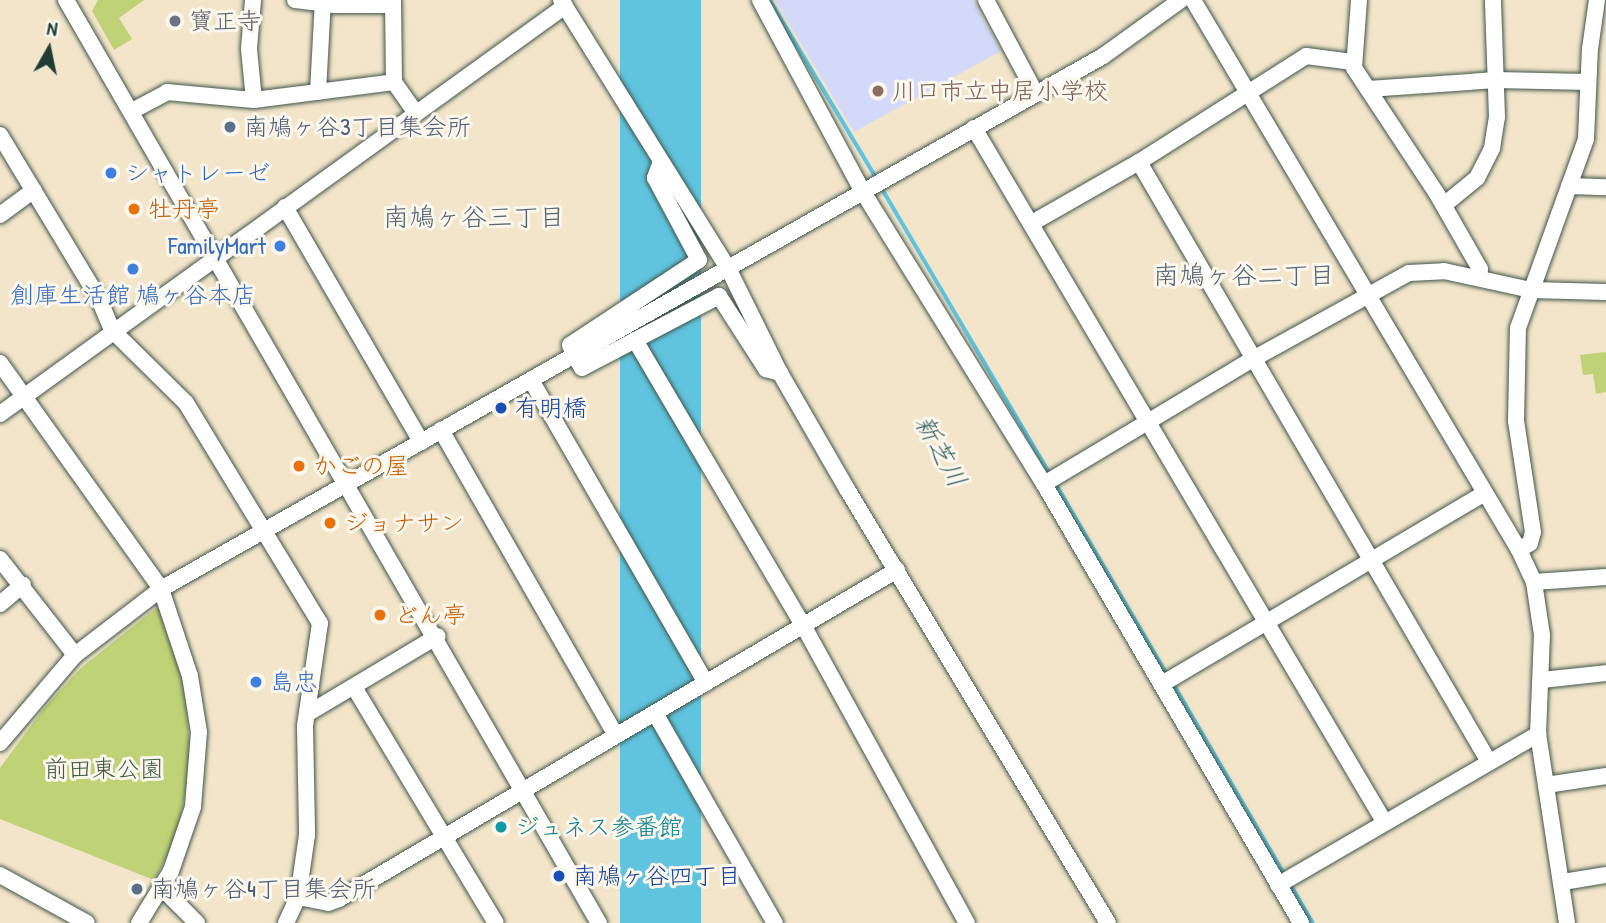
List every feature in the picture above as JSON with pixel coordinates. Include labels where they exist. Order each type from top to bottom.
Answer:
[{"type":"street","points":[[66,0],[438,636],[600,923]]},
{"type":"street","points":[[253,0],[248,49],[254,100]]},
{"type":"street","points":[[295,0],[393,2],[394,82],[414,111]]},
{"type":"street","points":[[760,0],[859,194],[1044,484],[1301,923]]},
{"type":"street","points":[[986,0],[1036,94]]},
{"type":"street","points":[[0,743],[75,654],[161,589],[1103,56],[1181,0]]},
{"type":"street","points":[[1193,0],[1519,550],[1534,582],[1542,635],[1538,734],[1563,882],[1567,923]]},
{"type":"street","points":[[1359,0],[1353,62],[1444,205],[1480,270],[1479,277]]},
{"type":"street","points":[[1444,205],[1484,168],[1497,117],[1493,0]]},
{"type":"street","points":[[1519,550],[1532,537],[1516,421],[1517,328],[1586,139],[1588,76],[1597,0]]},
{"type":"street","points":[[318,92],[323,2]]},
{"type":"street","points":[[0,414],[563,3],[660,164],[732,266],[780,373],[1108,923]]},
{"type":"street","points":[[1032,223],[1249,95],[1306,56],[1353,62]]},
{"type":"street","points":[[1368,89],[1588,76],[1606,69]]},
{"type":"street","points":[[132,111],[167,92],[254,100],[394,82]]},
{"type":"street","points":[[974,128],[1385,823]]},
{"type":"street","points":[[0,135],[99,299],[112,330],[186,403],[320,623],[307,714],[308,815],[298,897],[286,923]]},
{"type":"street","points":[[1139,162],[1489,762]]},
{"type":"street","points":[[660,164],[654,178],[699,260],[570,345],[582,368],[719,296],[766,369],[780,373]]},
{"type":"street","points":[[1569,187],[1606,187]]},
{"type":"street","points":[[0,215],[34,190]]},
{"type":"street","points":[[285,206],[421,442]]},
{"type":"street","points":[[1044,484],[1366,294],[1421,271],[1479,277],[1531,290],[1606,292]]},
{"type":"street","points":[[635,340],[803,625],[967,923]]},
{"type":"street","points":[[0,362],[27,395],[161,589],[182,647],[199,732],[193,807],[161,887],[139,923]]},
{"type":"street","points":[[531,380],[706,683]]},
{"type":"street","points":[[442,430],[616,735]]},
{"type":"street","points":[[1162,684],[1373,562],[1485,493]]},
{"type":"street","points":[[0,559],[75,654]]},
{"type":"street","points":[[298,897],[328,903],[339,899],[897,570]]},
{"type":"street","points":[[1534,582],[1606,577]]},
{"type":"street","points":[[0,604],[23,585]]},
{"type":"street","points":[[307,714],[438,636]]},
{"type":"street","points":[[1542,680],[1606,673]]},
{"type":"street","points":[[355,687],[496,923]]},
{"type":"street","points":[[655,713],[775,923]]},
{"type":"street","points":[[1278,885],[1538,734]]},
{"type":"street","points":[[1546,785],[1606,776]]},
{"type":"street","points":[[0,875],[87,923]]},
{"type":"street","points":[[1563,882],[1606,875]]},
{"type":"street","points":[[161,887],[198,923]]},
{"type":"shaded area","name":"川口市立中居小学校","points":[[775,0],[973,0],[1001,51],[854,132]]},
{"type":"green space","points":[[98,0],[144,0],[119,18],[132,39],[114,50],[92,11]]},
{"type":"green space","points":[[1606,352],[1606,392],[1596,394],[1593,374],[1583,375],[1580,355]]},
{"type":"green space","name":"前田東公園","points":[[156,608],[162,611],[185,689],[191,764],[181,815],[169,853],[154,880],[0,819],[0,768],[44,708],[82,667]]},
{"type":"water","points":[[620,0],[701,0],[701,923],[620,923]]},
{"type":"pier","points":[[821,196],[833,217],[767,255],[755,234]]},
{"type":"waterway","points":[[770,0],[877,179]]},
{"type":"waterway","points":[[880,185],[1050,474]]},
{"type":"waterway","points":[[1056,484],[1167,674]]},
{"type":"waterway","points":[[1173,683],[1286,876]]},
{"type":"waterway","points":[[1290,883],[1313,923]]},
{"type":"place","name":"寶正寺","points":[[175,21]]},
{"type":"place","name":"川口市立中居小学校","points":[[878,91]]},
{"type":"place","name":"南鳩ヶ谷3丁目集会所","points":[[230,127]]},
{"type":"place","name":"シャトレーゼ","points":[[111,173]]},
{"type":"place","name":"牡丹亭","points":[[134,209]]},
{"type":"place","name":"FamilyMart","points":[[280,246]]},
{"type":"place","name":"創庫生活館 鳩ヶ谷本店","points":[[133,269]]},
{"type":"place","name":"有明橋","points":[[501,408]]},
{"type":"place","name":"かごの屋","points":[[299,466]]},
{"type":"place","name":"ジョナサン","points":[[330,523]]},
{"type":"place","name":"どん亭","points":[[380,615]]},
{"type":"place","name":"島忠","points":[[256,682]]},
{"type":"place","name":"ジュネス参番館","points":[[501,827]]},
{"type":"place","name":"南鳩ヶ谷四丁目","points":[[559,876]]},
{"type":"place","name":"南鳩ヶ谷4丁目集会所","points":[[137,889]]},
{"type":"district","name":"南鳩ヶ谷三丁目","points":[[474,217]]},
{"type":"district","name":"南鳩ヶ谷二丁目","points":[[1244,275]]},
{"type":"water label","name":"新芝川","points":[[941,451]]}]
